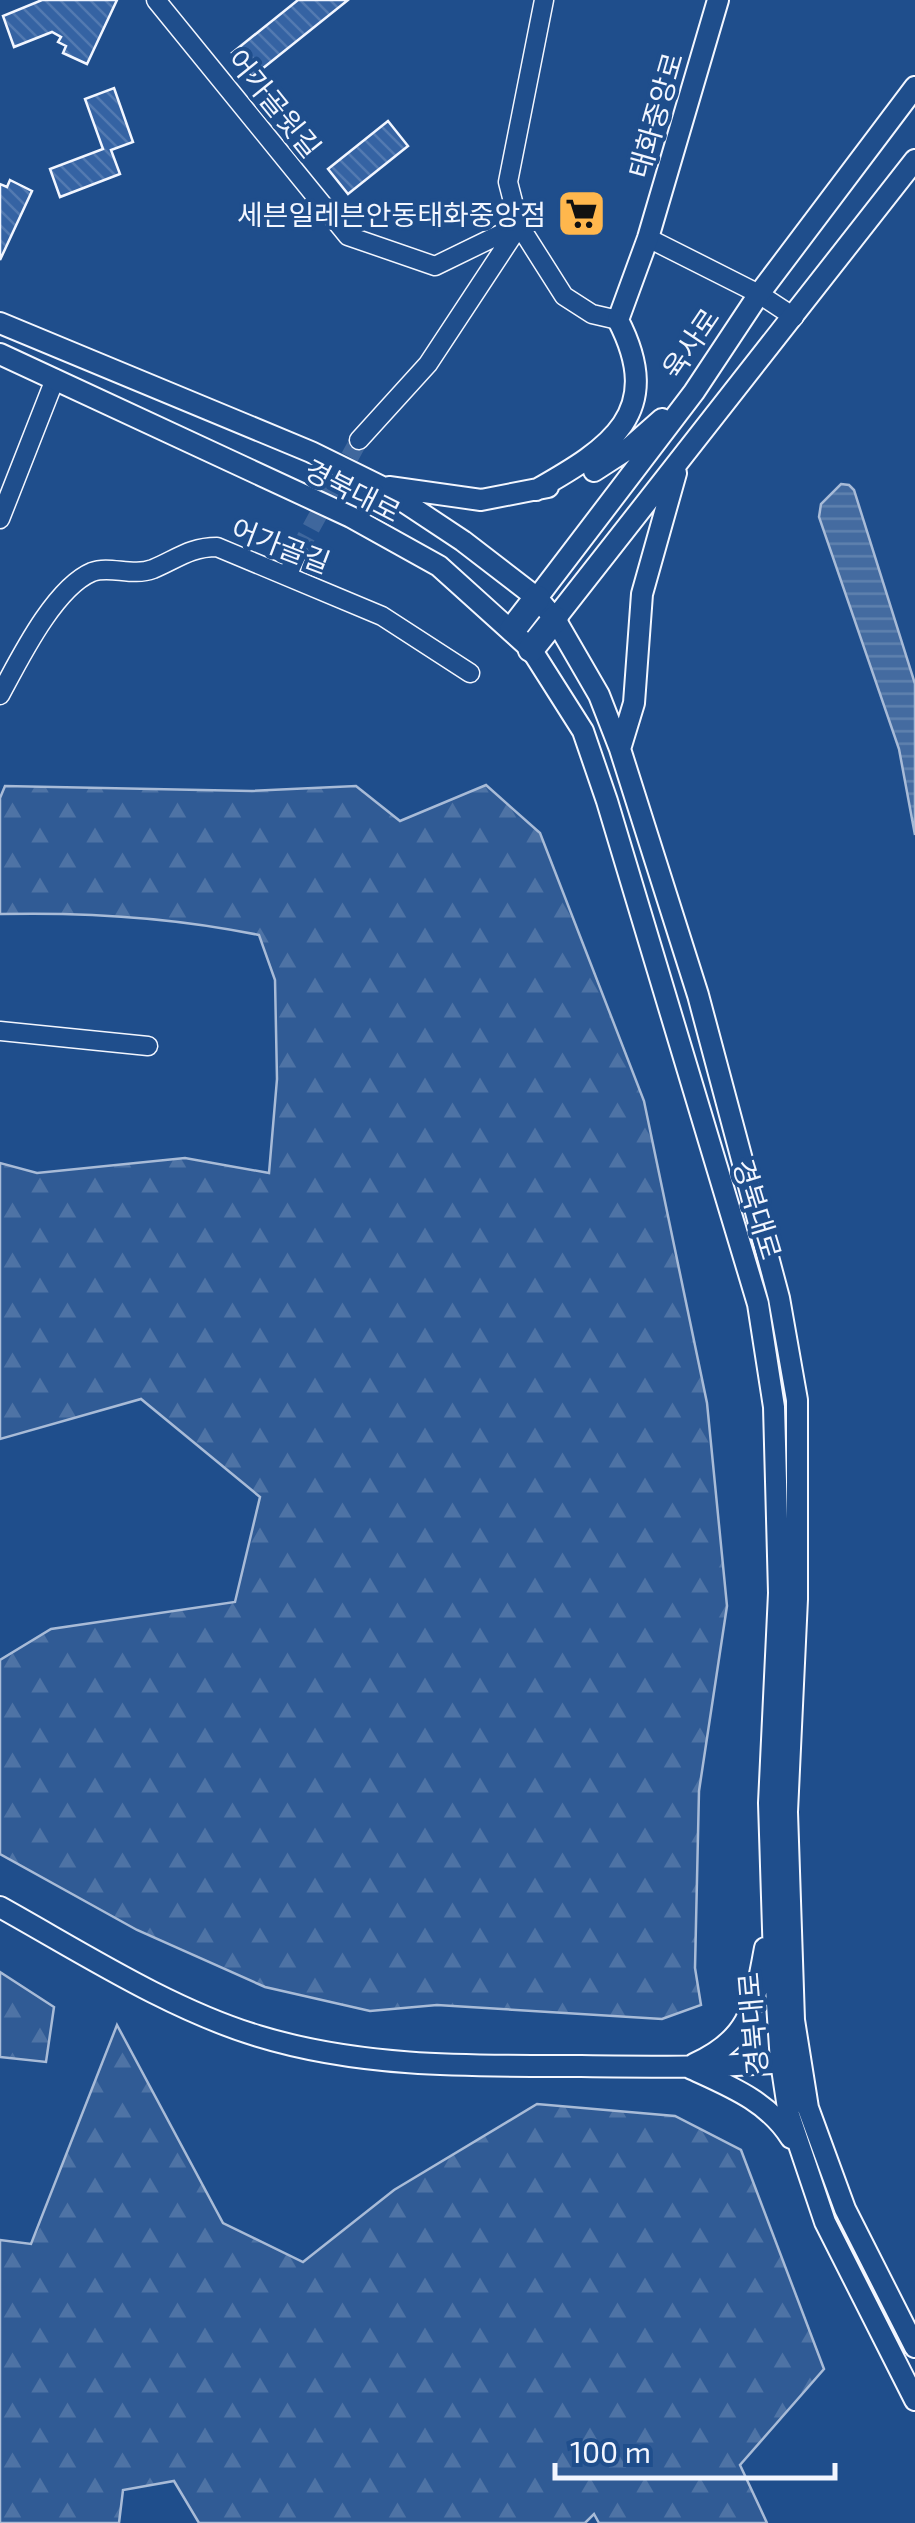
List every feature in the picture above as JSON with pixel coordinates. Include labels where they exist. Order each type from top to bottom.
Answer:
[{"type":"main road","name":"육사로","points":[[513,629],[537,598]]},
{"type":"main road","points":[[532,649],[555,619]]},
{"type":"street","name":"어가골윗길","points":[[156,0],[348,236],[435,266],[519,225]]},
{"type":"street","points":[[536,490],[586,462],[621,430],[632,405],[636,374],[631,346],[618,320],[592,314],[564,296],[519,225],[508,182],[544,0]]},
{"type":"street","name":"태화중앙로","points":[[618,320],[648,238],[718,0]]},
{"type":"street","name":"육사로","points":[[537,598],[694,392],[759,294],[915,87]]},
{"type":"street","points":[[555,619],[915,160]]},
{"type":"street","points":[[359,440],[428,364],[519,225]]},
{"type":"street","points":[[648,238],[759,294],[794,318]]},
{"type":"street","name":"경북대로","points":[[0,323],[311,452],[380,486],[463,541],[537,598],[555,619],[598,695],[620,748],[698,994],[779,1298],[797,1400],[797,1599],[787,1812],[794,2020],[789,2115],[825,2222],[915,2400]]},
{"type":"street","name":"경북대로","points":[[0,354],[351,517],[439,566],[532,649],[583,732],[608,801],[758,1304],[774,1408],[779,1593],[768,1804],[772,1906],[791,2061],[845,2209],[915,2348]]},
{"type":"street","points":[[0,519],[6,487],[55,379]]},
{"type":"street","points":[[380,486],[482,500],[536,490],[590,473],[628,449],[694,392]]},
{"type":"street","points":[[620,748],[634,703],[642,594],[679,460]]},
{"type":"street","name":"어가골길","points":[[0,694],[32,634],[76,582],[96,570],[134,574],[154,569],[198,547],[217,548],[382,616],[470,673]]},
{"type":"street","points":[[287,576],[298,552]]},
{"type":"street","points":[[0,1030],[148,1046]]},
{"type":"street","points":[[688,2067],[709,2057],[743,2030],[755,2002],[772,1906]]},
{"type":"street","points":[[0,1907],[178,2003],[255,2036],[340,2057],[486,2066],[688,2067],[791,2061]]},
{"type":"street","points":[[688,2067],[738,2090],[769,2110],[803,2158]]},
{"type":"green space","points":[[486,785],[540,833],[644,1101],[707,1403],[727,1606],[699,1791],[695,1968],[701,2005],[662,2019],[437,2005],[370,2011],[265,1987],[137,1930],[0,1854],[0,1660],[51,1629],[235,1602],[260,1497],[141,1399],[0,1439],[0,1163],[37,1173],[185,1158],[269,1173],[277,1079],[275,980],[259,935],[130,917],[0,914],[0,798],[5,786],[251,791],[356,786],[400,821]]},
{"type":"green space","points":[[0,1972],[54,2007],[46,2062],[0,2057]]},
{"type":"green space","points":[[117,2025],[223,2223],[303,2262],[394,2190],[537,2104],[675,2116],[741,2150],[824,2369],[740,2465],[767,2523],[599,2523],[594,2514],[585,2523],[199,2523],[174,2481],[123,2490],[119,2523],[0,2523],[0,2240],[31,2244]]},
{"type":"shaded area","points":[[841,484],[854,490],[915,684],[915,835],[899,749],[819,517],[821,504]]},
{"type":"building","points":[[42,0],[117,0],[87,64],[63,53],[66,46],[52,32],[14,47],[3,16]]},
{"type":"building","points":[[298,0],[348,0],[252,77],[232,53]]},
{"type":"building","points":[[114,88],[133,142],[111,150],[120,174],[60,197],[50,169],[103,149],[85,99]]},
{"type":"building","points":[[388,121],[408,146],[348,194],[328,169]]},
{"type":"building","points":[[10,180],[32,191],[0,260],[0,184],[7,187]]},
{"type":"tunnel","points":[[298,552],[359,440]]},
{"type":"place","name":"세븐일레븐안동태화중앙점","points":[[581,214]]}]
